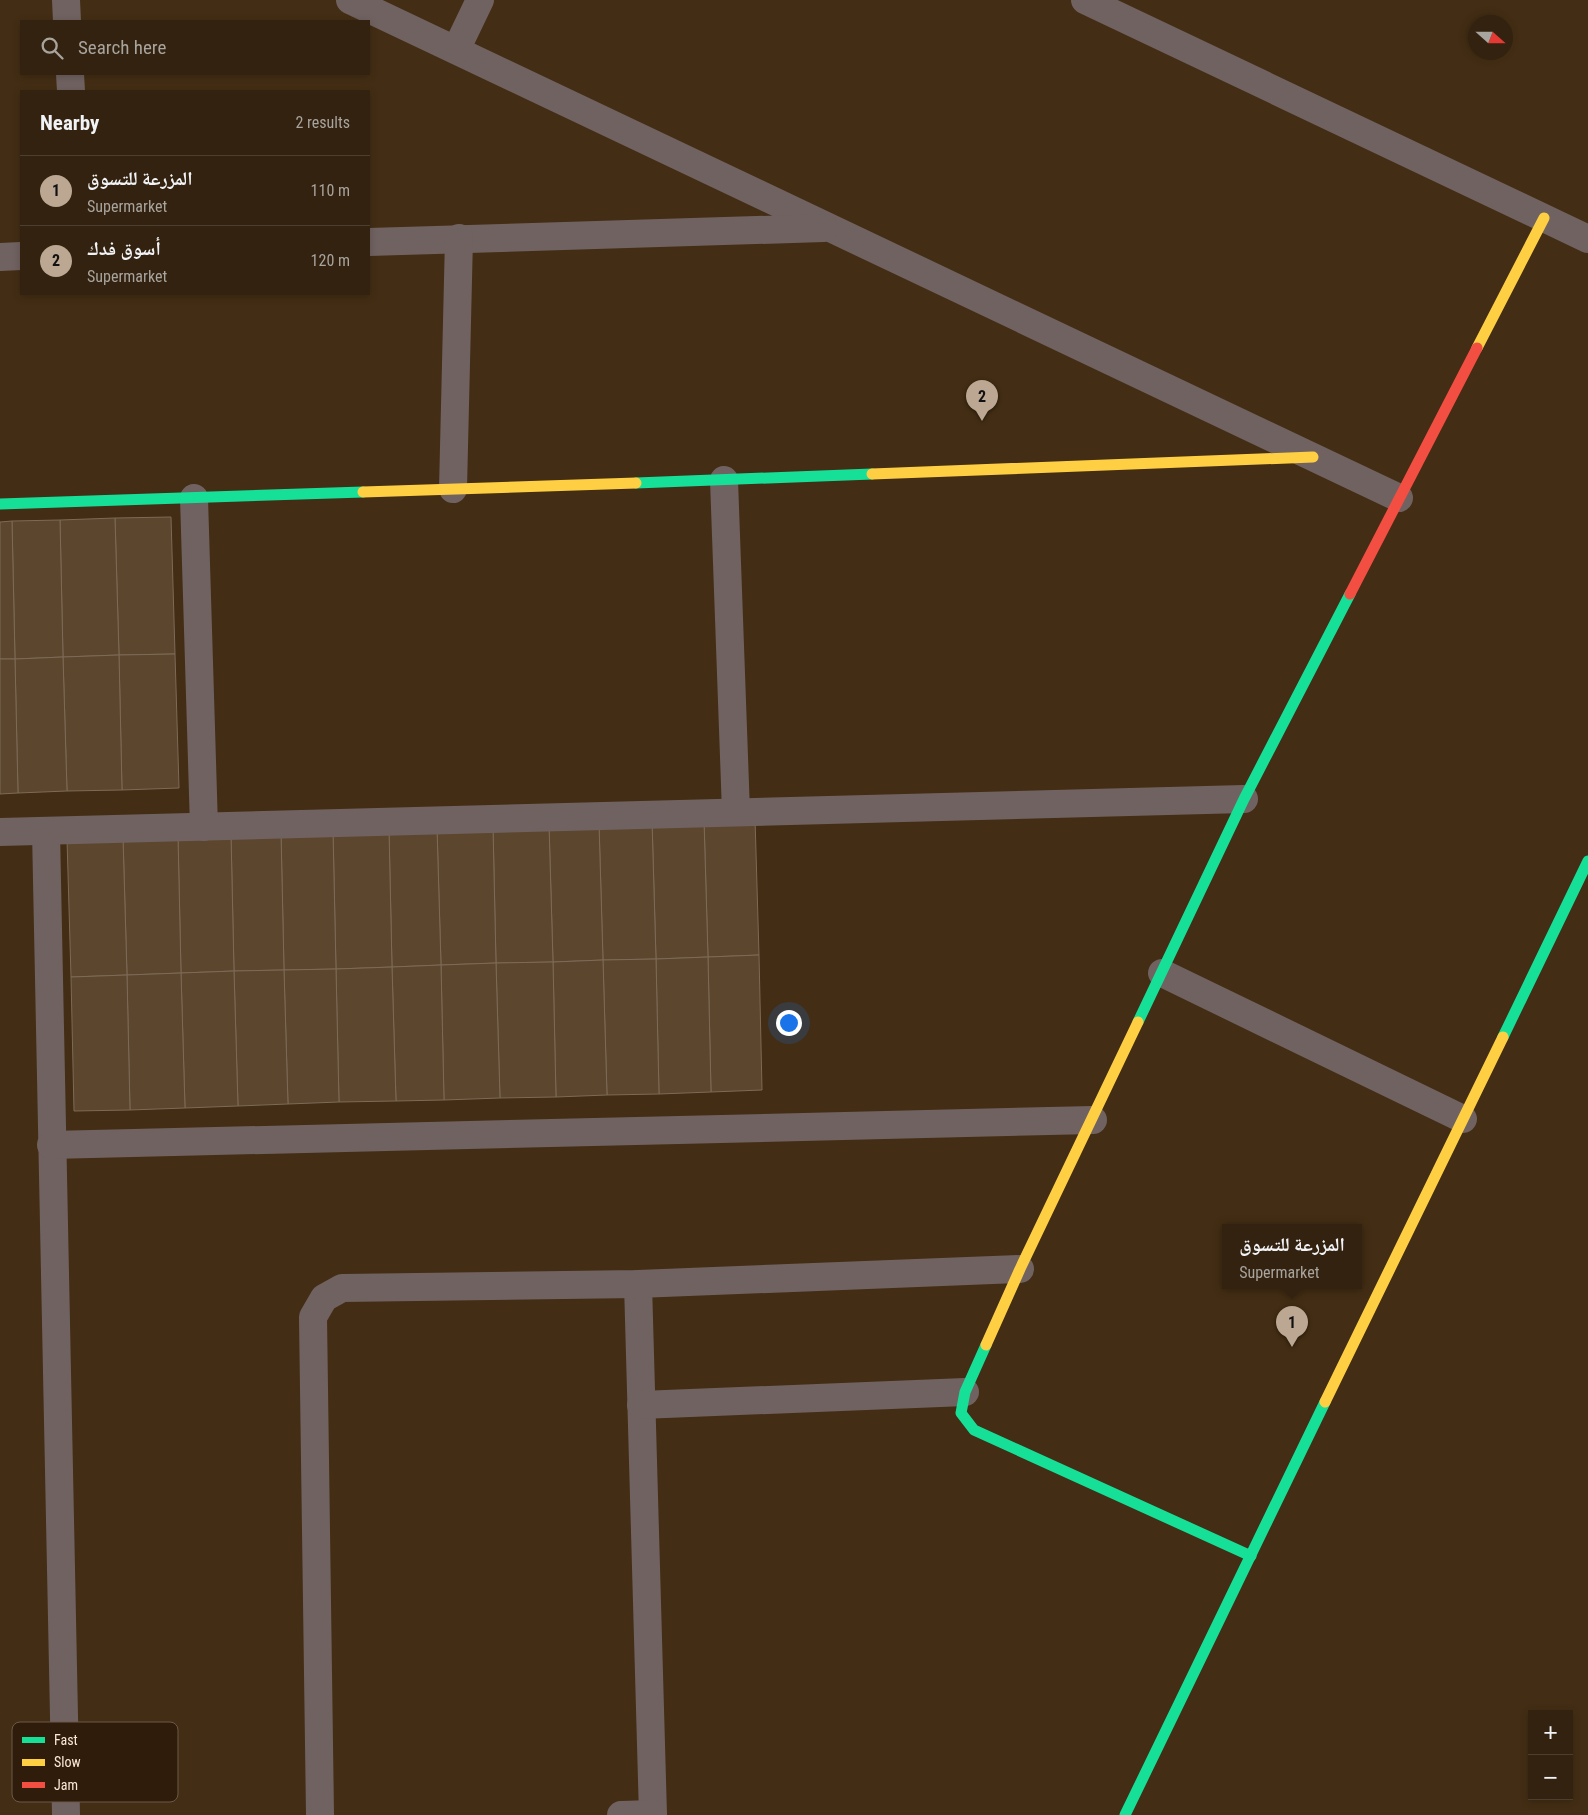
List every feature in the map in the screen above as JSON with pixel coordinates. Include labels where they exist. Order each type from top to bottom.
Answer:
[{"type":"street","points":[[66,0],[67,20]]},
{"type":"street","points":[[350,0],[1399,498]]},
{"type":"street","points":[[456,50],[480,0]]},
{"type":"street","points":[[1085,0],[1588,239]]},
{"type":"street","points":[[70,75],[71,90]]},
{"type":"street","points":[[1251,1556],[974,1430],[961,1413],[965,1392],[1020,1269],[1093,1120],[1244,799],[1544,218]]},
{"type":"street","points":[[370,242],[831,228]]},
{"type":"street","points":[[453,489],[459,238]]},
{"type":"street","points":[[0,257],[20,256]]},
{"type":"street","points":[[0,504],[724,480],[1313,457]]},
{"type":"street","points":[[724,480],[736,812]]},
{"type":"street","points":[[194,498],[204,826]]},
{"type":"street","points":[[0,832],[1244,799]]},
{"type":"street","points":[[46,831],[64,1722]]},
{"type":"street","points":[[1125,1815],[1588,861]]},
{"type":"street","points":[[1162,973],[1463,1119]]},
{"type":"street","points":[[51,1144],[1093,1120]]},
{"type":"street","points":[[320,1815],[313,1317],[324,1298],[342,1288],[638,1284],[1020,1269]]},
{"type":"street","points":[[621,1815],[653,1814],[638,1284]]},
{"type":"street","points":[[641,1405],[965,1392]]},
{"type":"street","points":[[66,1802],[66,1815]]},
{"type":"building","points":[[171,517],[175,654],[119,655],[115,518]]},
{"type":"building","points":[[115,518],[119,655],[63,657],[60,520]]},
{"type":"building","points":[[60,520],[63,657],[15,659],[12,521]]},
{"type":"building","points":[[12,521],[15,659],[0,659],[0,522]]},
{"type":"building","points":[[175,654],[179,788],[122,790],[119,655]]},
{"type":"building","points":[[119,655],[122,790],[67,791],[63,657]]},
{"type":"building","points":[[63,657],[67,791],[18,793],[15,659]]},
{"type":"building","points":[[0,659],[15,659],[18,793],[0,794]]},
{"type":"building","points":[[755,818],[759,955],[708,957],[704,820]]},
{"type":"building","points":[[704,820],[708,957],[656,959],[652,821]]},
{"type":"building","points":[[652,821],[656,959],[603,960],[599,824]]},
{"type":"building","points":[[599,824],[603,960],[553,962],[549,825]]},
{"type":"building","points":[[549,825],[553,962],[496,963],[493,827]]},
{"type":"building","points":[[493,827],[496,963],[441,965],[437,828]]},
{"type":"building","points":[[437,828],[441,965],[392,967],[389,830]]},
{"type":"building","points":[[389,830],[392,967],[336,969],[333,831]]},
{"type":"building","points":[[333,831],[336,969],[284,970],[281,833]]},
{"type":"building","points":[[281,833],[284,970],[234,971],[231,835]]},
{"type":"building","points":[[231,835],[234,971],[181,973],[178,836]]},
{"type":"building","points":[[178,836],[181,973],[127,975],[123,838]]},
{"type":"building","points":[[123,838],[127,975],[71,977],[67,839]]},
{"type":"building","points":[[759,955],[762,1090],[711,1092],[708,957]]},
{"type":"building","points":[[708,957],[711,1092],[659,1094],[656,959]]},
{"type":"building","points":[[656,959],[659,1094],[607,1095],[603,960]]},
{"type":"building","points":[[603,960],[607,1095],[556,1097],[553,962]]},
{"type":"building","points":[[553,962],[556,1097],[500,1098],[496,963]]},
{"type":"building","points":[[496,963],[500,1098],[444,1100],[441,965]]},
{"type":"building","points":[[441,965],[444,1100],[396,1101],[392,967]]},
{"type":"building","points":[[392,967],[396,1101],[339,1102],[336,969]]},
{"type":"building","points":[[336,969],[339,1102],[288,1104],[284,970]]},
{"type":"building","points":[[284,970],[288,1104],[238,1106],[234,971]]},
{"type":"building","points":[[234,971],[238,1106],[185,1108],[181,973]]},
{"type":"building","points":[[181,973],[185,1108],[130,1110],[127,975]]},
{"type":"building","points":[[127,975],[130,1110],[74,1111],[71,977]]},
{"type":"traffic: fast","points":[[636,483],[872,474]]},
{"type":"traffic: fast","points":[[0,504],[363,492]]},
{"type":"traffic: fast","points":[[1138,1022],[1244,799],[1350,594]]},
{"type":"traffic: fast","points":[[1503,1037],[1588,861]]},
{"type":"traffic: fast","points":[[986,1345],[965,1392],[961,1413],[974,1430],[1251,1556]]},
{"type":"traffic: fast","points":[[1125,1815],[1325,1402]]},
{"type":"traffic: slow","points":[[1477,348],[1544,218]]},
{"type":"traffic: slow","points":[[872,474],[1313,457]]},
{"type":"traffic: slow","points":[[363,492],[636,483]]},
{"type":"traffic: slow","points":[[986,1345],[1020,1269],[1138,1022]]},
{"type":"traffic: slow","points":[[1325,1402],[1503,1037]]},
{"type":"traffic: jam","points":[[1350,594],[1477,348]]},
{"type":"place","name":"أسوق فدك","points":[[982,421]]},
{"type":"place","name":"المزرعة للتسوق","points":[[1292,1347]]}]
